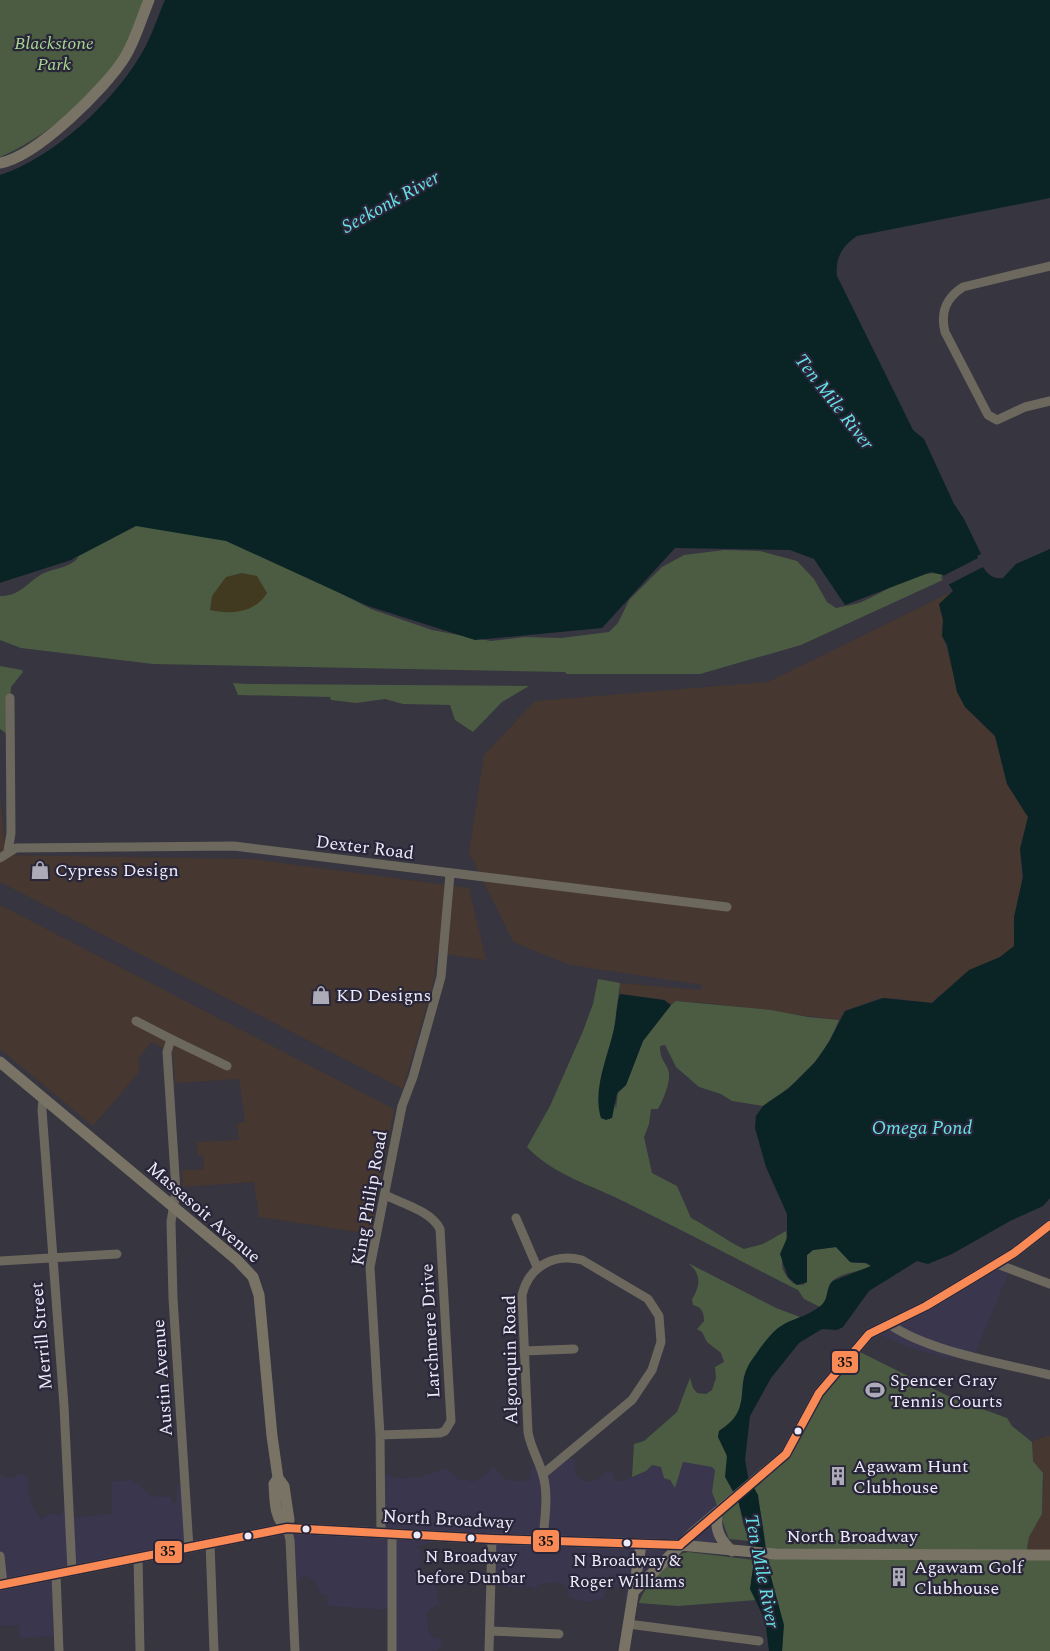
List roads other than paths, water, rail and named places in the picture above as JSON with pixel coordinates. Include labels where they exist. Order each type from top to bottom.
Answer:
[{"type":"main road","points":[[0,163],[18,156],[47,137],[107,81],[126,56],[149,0]]},
{"type":"main road","name":"Massasoit Avenue","points":[[0,1062],[240,1263],[256,1283],[261,1308],[278,1478],[284,1486],[289,1520],[287,1528]]},
{"type":"main road","points":[[634,1591],[680,1545],[786,1454],[818,1393],[874,1330],[926,1306],[997,1264],[1050,1225]]},
{"type":"main road","points":[[717,1512],[716,1524],[718,1534],[732,1551]]},
{"type":"main road","name":"North Broadway","points":[[2,1585],[287,1528],[492,1539],[680,1545],[775,1554],[1050,1555]]},
{"type":"main road","points":[[624,1651],[641,1545]]},
{"type":"street","points":[[1050,266],[963,287],[953,294],[947,302],[942,322],[944,332],[984,409],[992,418],[997,420],[1025,407],[1050,401]]},
{"type":"street","points":[[0,858],[8,851],[11,833],[10,698]]},
{"type":"street","name":"Dexter Road","points":[[8,851],[16,848],[33,847],[234,846],[727,908]]},
{"type":"street","name":"King Philip Road","points":[[392,1651],[370,1272],[402,1106],[415,1072],[440,977],[450,874]]},
{"type":"street","points":[[136,1020],[227,1066]]},
{"type":"street","name":"Austin Avenue","points":[[171,1038],[167,1052],[176,1191],[173,1206],[173,1298],[189,1548]]},
{"type":"street","name":"Merrill Street","points":[[44,1098],[42,1110],[51,1259],[64,1416],[72,1571]]},
{"type":"street","name":"Larchmere Drive","points":[[380,1435],[440,1433],[445,1431],[451,1421],[440,1229],[437,1223],[429,1216],[384,1194]]},
{"type":"street","points":[[516,1218],[537,1267],[561,1259],[582,1260],[648,1299],[659,1316],[662,1329],[661,1342],[652,1370],[632,1400],[543,1474]]},
{"type":"street","points":[[0,1261],[117,1254]]},
{"type":"street","points":[[997,1264],[1050,1284]]},
{"type":"street","name":"Algonquin Road","points":[[537,1267],[524,1287],[522,1295],[528,1432],[532,1450],[543,1474],[546,1486],[543,1540]]},
{"type":"street","points":[[889,1324],[901,1332],[961,1353],[1050,1376]]},
{"type":"street","points":[[524,1351],[574,1348]]},
{"type":"street","points":[[287,1528],[290,1540],[295,1651]]},
{"type":"street","points":[[489,1651],[492,1539]]},
{"type":"street","points":[[210,1544],[214,1651]]},
{"type":"street","points":[[0,1556],[2,1585]]},
{"type":"street","points":[[138,1558],[140,1651]]},
{"type":"street","points":[[56,1574],[59,1651]]},
{"type":"street","points":[[628,1624],[759,1641]]},
{"type":"street","points":[[490,1631],[559,1634]]},
{"type":"water","points":[[165,0],[1050,0],[1050,198],[857,236],[847,244],[838,258],[837,276],[913,430],[924,439],[954,504],[964,519],[981,554],[977,556],[984,568],[993,577],[1003,578],[1016,564],[1050,549],[1050,1198],[1043,1206],[1010,1221],[952,1254],[928,1264],[917,1261],[869,1291],[843,1327],[837,1330],[822,1329],[799,1343],[771,1378],[750,1416],[745,1459],[748,1477],[758,1495],[768,1566],[784,1625],[782,1651],[769,1651],[765,1620],[750,1589],[754,1560],[738,1500],[725,1477],[727,1456],[718,1437],[719,1431],[737,1414],[742,1398],[743,1380],[746,1371],[751,1361],[772,1334],[782,1325],[808,1314],[822,1304],[833,1281],[871,1266],[867,1263],[850,1262],[836,1247],[813,1250],[807,1255],[807,1282],[797,1285],[788,1277],[780,1254],[787,1238],[787,1214],[766,1167],[755,1128],[756,1116],[763,1106],[788,1089],[815,1062],[829,1042],[845,1011],[883,998],[932,1003],[969,970],[1000,957],[1014,946],[1014,917],[1023,877],[1020,849],[1028,817],[1007,784],[995,736],[965,707],[957,692],[947,645],[942,636],[943,620],[939,604],[953,591],[943,575],[931,572],[845,605],[814,559],[790,550],[675,548],[602,628],[475,640],[368,606],[226,541],[136,526],[71,560],[0,583],[0,175],[40,156],[60,142],[79,127],[114,92],[144,49]]},
{"type":"water","points":[[620,994],[664,1000],[671,1005],[643,1041],[626,1085],[617,1093],[612,1118],[606,1120],[601,1118],[598,1096],[614,1029]]},
{"type":"place","name":"Cypress Design","points":[[40,870]]},
{"type":"place","name":"KD Designs","points":[[321,995]]},
{"type":"place","name":"Spencer Gray Tennis Courts","points":[[875,1390]]},
{"type":"place","name":"Agawam Hunt Clubhouse","points":[[838,1476]]},
{"type":"place","name":"N Broadway before Dunbar","points":[[471,1538]]},
{"type":"place","name":"N Broadway & Roger Williams","points":[[627,1543]]},
{"type":"place","name":"Agawam Golf Clubhouse","points":[[899,1577]]},
{"type":"park label","name":"Blackstone Park","points":[[54,53]]},
{"type":"water label","name":"Seekonk River","points":[[390,201]]},
{"type":"water label","name":"Ten Mile River","points":[[835,401]]},
{"type":"water label","name":"Omega Pond","points":[[922,1127]]},
{"type":"water label","name":"Ten Mile River","points":[[763,1571]]}]
